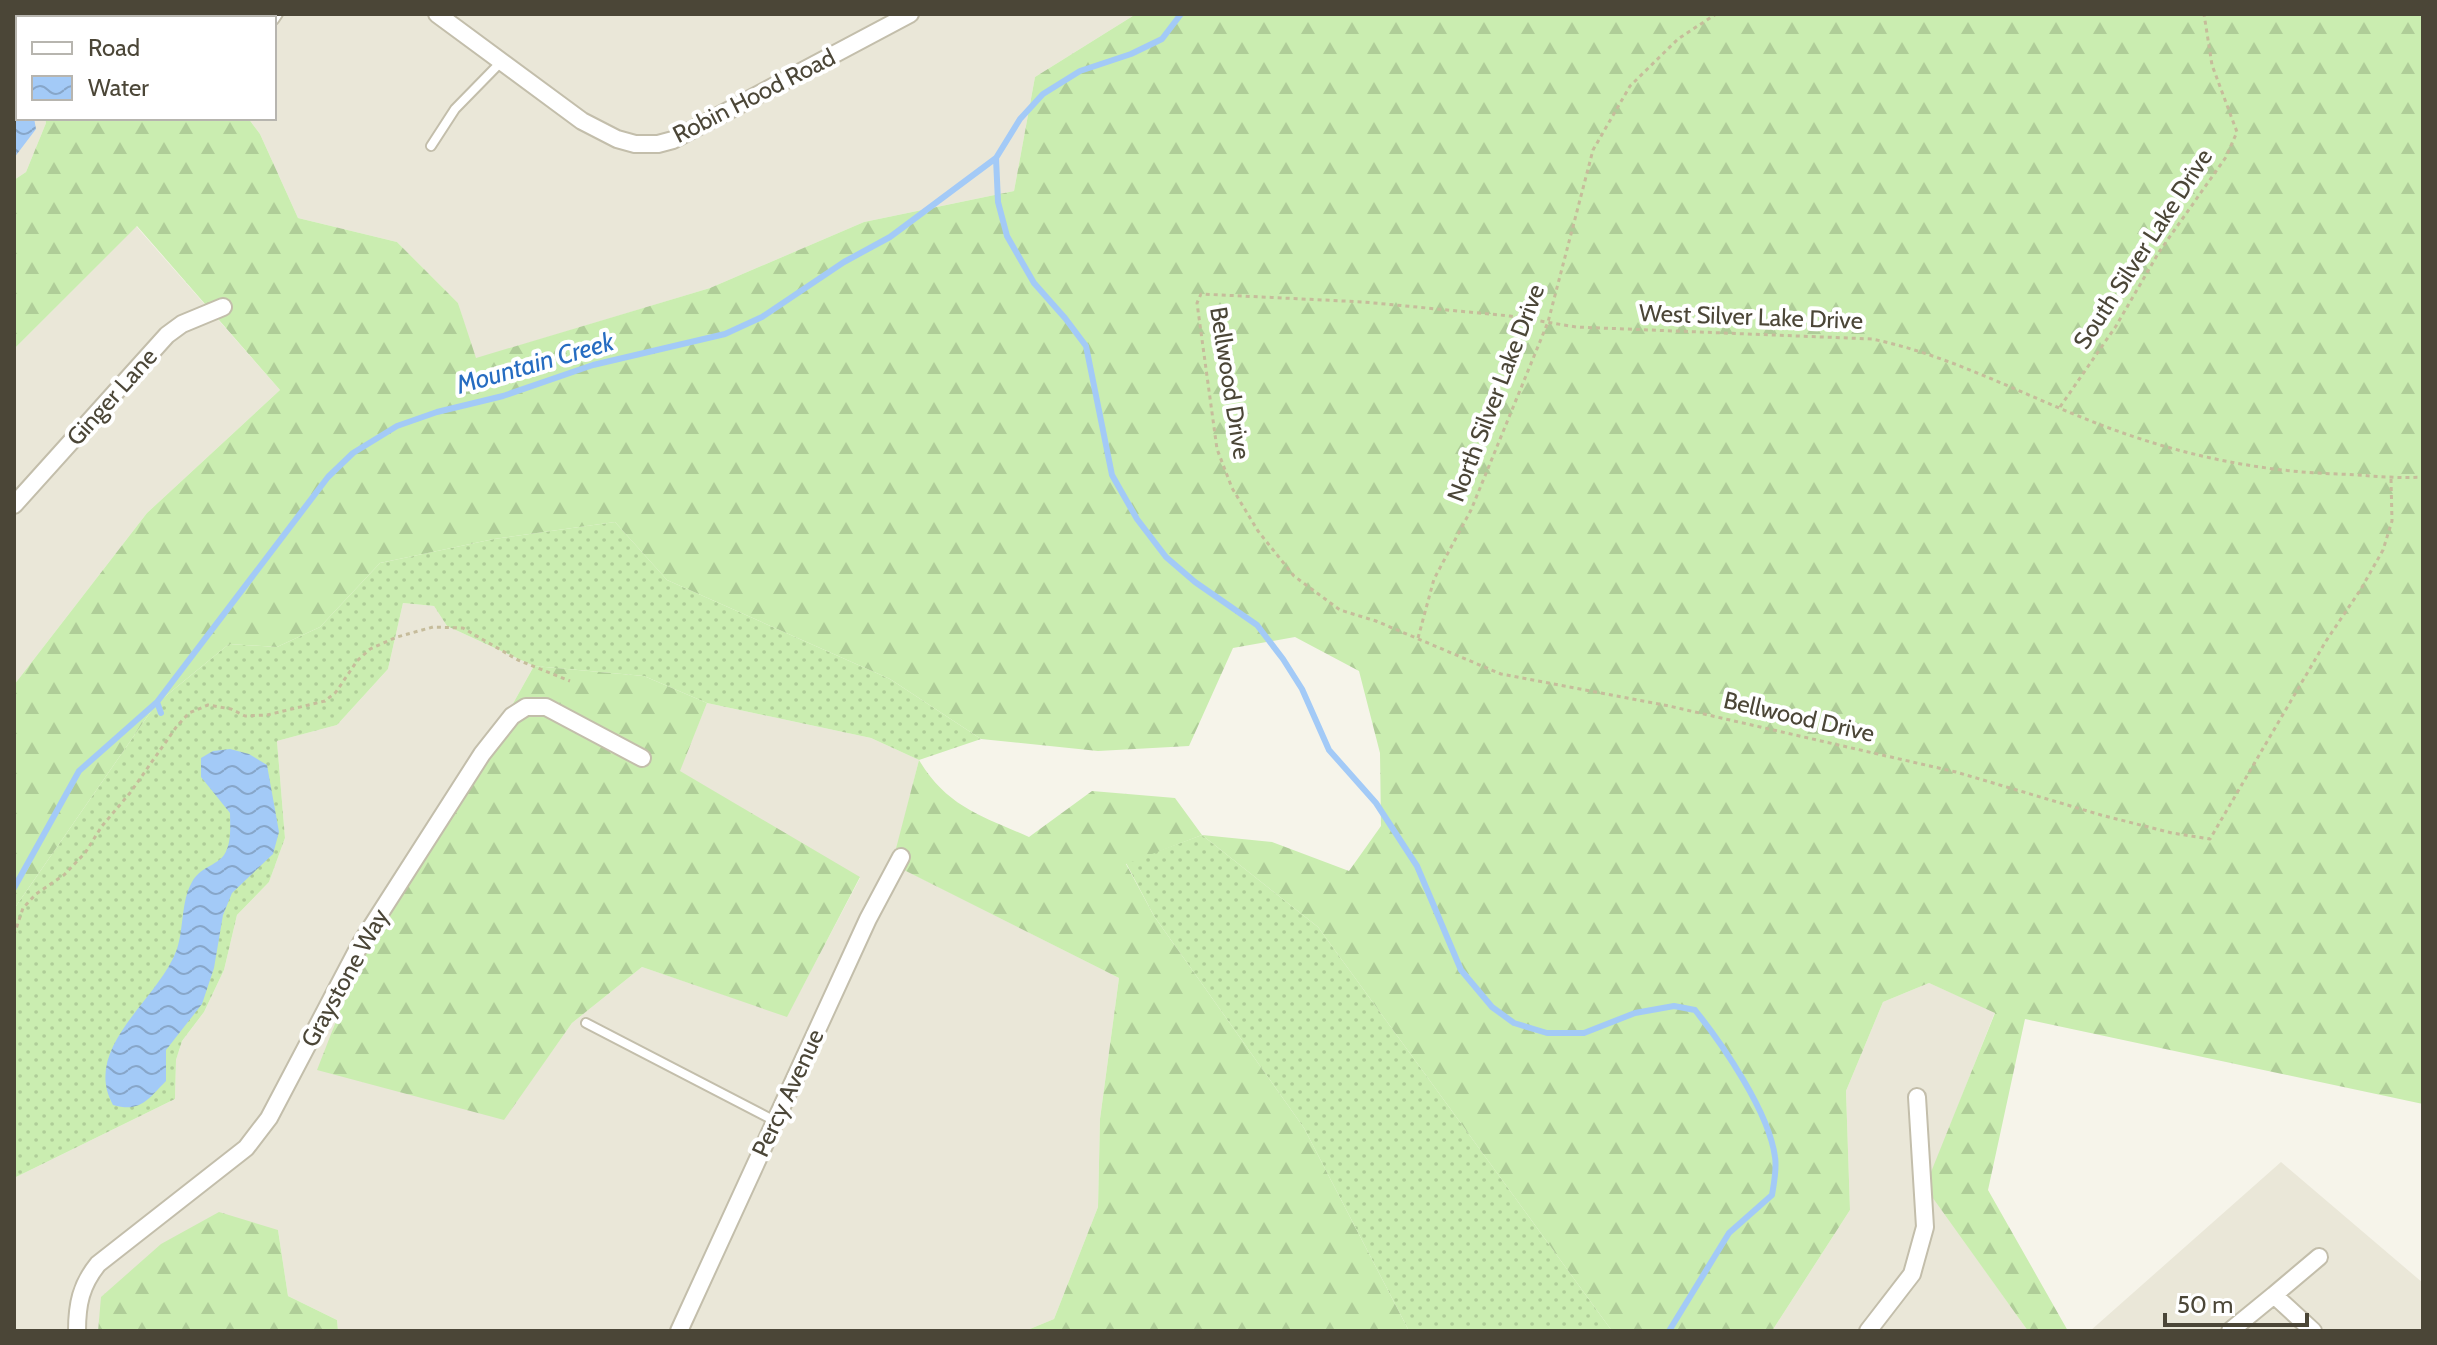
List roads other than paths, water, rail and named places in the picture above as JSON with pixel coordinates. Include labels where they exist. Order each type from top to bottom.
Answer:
[{"type":"street","name":"Robin Hood Road","points":[[437,14],[582,121],[635,144],[658,144],[673,140],[910,14]]},
{"type":"street","name":"Ginger Lane","points":[[14,505],[167,335],[182,324],[223,307]]},
{"type":"street","name":"Graystone Way","points":[[77,1331],[79,1295],[87,1277],[98,1264],[246,1148],[269,1118],[361,943],[482,754],[512,716],[526,707],[546,707],[642,758]]},
{"type":"street","name":"Percy Avenue","points":[[679,1331],[868,919],[901,857]]},
{"type":"street","points":[[1868,1331],[1912,1274],[1925,1227],[1917,1097]]},
{"type":"street","points":[[2230,1331],[2319,1257]]},
{"type":"street","points":[[2274,1295],[2313,1331]]},
{"type":"lane","points":[[431,146],[455,109],[501,62]]},
{"type":"lane","points":[[586,1023],[775,1121]]},
{"type":"water","points":[[14,85],[16,120],[34,120],[36,129],[14,158]]},
{"type":"water","points":[[230,749],[249,754],[267,765],[279,832],[273,854],[232,893],[223,915],[214,968],[202,1004],[166,1050],[166,1081],[149,1099],[137,1106],[113,1105],[106,1084],[107,1063],[114,1044],[168,968],[177,949],[192,882],[199,873],[221,859],[228,845],[230,813],[201,777],[201,758],[213,751]]},
{"type":"waterway","name":"Mountain Creek","points":[[14,888],[79,771],[157,702],[328,477],[353,453],[397,426],[437,412],[503,396],[593,365],[725,334],[762,317],[844,262],[890,237],[996,158],[1020,119],[1043,94],[1080,71],[1131,54],[1162,39],[1181,14]]},
{"type":"waterway","points":[[996,158],[998,202],[1007,236],[1034,283],[1086,346],[1112,475],[1137,519],[1166,557],[1195,582],[1257,625],[1283,659],[1302,689],[1329,750],[1376,803],[1417,866],[1461,970],[1492,1007],[1514,1023],[1547,1033],[1584,1033],[1635,1013],[1674,1006],[1695,1010],[1743,1080],[1771,1139],[1776,1166],[1772,1195],[1729,1233],[1669,1331]]},
{"type":"waterway","points":[[157,702],[161,713]]}]
